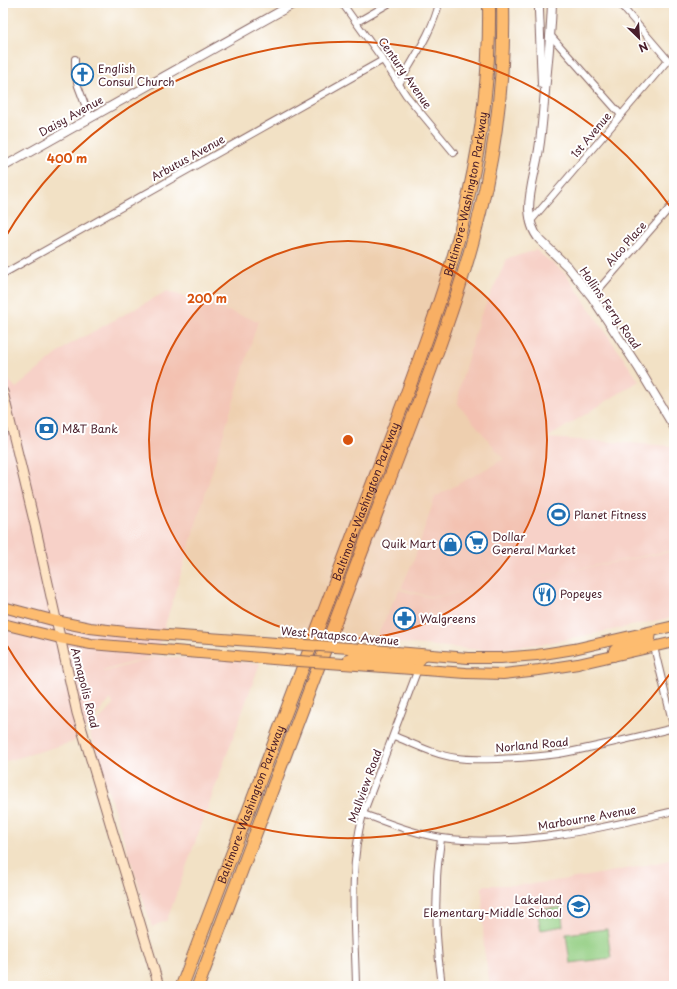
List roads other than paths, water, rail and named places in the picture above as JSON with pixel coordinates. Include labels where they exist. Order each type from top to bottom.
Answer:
[{"type":"highway","name":"Baltimore-Washington Parkway","points":[[182,986],[407,392],[450,268],[460,233],[476,160],[487,57],[489,22],[488,3]]},
{"type":"highway","name":"Baltimore-Washington Parkway","points":[[198,986],[408,431],[464,274],[484,197],[496,126],[503,58],[503,3]]},
{"type":"main road","name":"Annapolis Road","points":[[3,392],[35,525],[76,713],[159,985]]},
{"type":"main road","name":"West Patapsco Avenue","points":[[3,607],[90,628],[126,632],[468,658],[501,658],[537,655],[574,649],[674,626]]},
{"type":"main road","points":[[3,624],[60,638],[91,644],[126,648],[466,673],[503,674],[578,664],[674,642]]},
{"type":"main road","points":[[613,656],[614,651],[618,647],[650,639],[651,632]]},
{"type":"main road","points":[[343,664],[349,658],[353,657],[417,662],[424,655]]},
{"type":"street","name":"Daisy Avenue","points":[[3,166],[295,3]]},
{"type":"street","name":"Century Avenue","points":[[342,3],[357,22],[413,104],[454,153]]},
{"type":"street","points":[[357,22],[390,3]]},
{"type":"street","points":[[399,84],[432,25],[439,3]]},
{"type":"street","name":"Hollins Ferry Road","points":[[539,3],[543,111]]},
{"type":"street","name":"Hollins Ferry Road","points":[[552,3],[551,36],[539,149],[530,192],[530,222],[536,236],[568,267],[592,297],[638,367],[674,427]]},
{"type":"street","name":"1st Avenue","points":[[530,222],[668,60],[619,3]]},
{"type":"street","points":[[551,36],[621,115]]},
{"type":"street","points":[[75,59],[76,79],[90,118]]},
{"type":"street","name":"Arbutus Avenue","points":[[3,274],[383,60]]},
{"type":"street","name":"Alco Place","points":[[592,297],[674,203]]},
{"type":"street","points":[[654,647],[674,729]]},
{"type":"street","name":"Mallview Road","points":[[356,986],[354,866],[359,830],[363,814],[394,736],[418,669]]},
{"type":"street","name":"Norland Road","points":[[394,736],[443,755],[457,758],[487,759],[528,757],[563,753],[674,729]]},
{"type":"street","name":"Marbourne Avenue","points":[[363,814],[423,834],[441,838],[462,840],[511,840],[570,834],[674,811]]},
{"type":"street","points":[[441,838],[437,880],[436,924],[442,986]]},
{"type":"place","name":"English Consul Church","points":[[83,75]]},
{"type":"place","name":"M&T Bank","points":[[47,429]]},
{"type":"place","name":"Planet Fitness","points":[[558,515]]},
{"type":"place","name":"Dollar General Market","points":[[477,543]]},
{"type":"place","name":"Quik Mart","points":[[451,544]]},
{"type":"place","name":"Popeyes","points":[[545,594]]},
{"type":"place","name":"Walgreens","points":[[405,619]]},
{"type":"place","name":"Lakeland Elementary-Middle School","points":[[578,906]]}]
